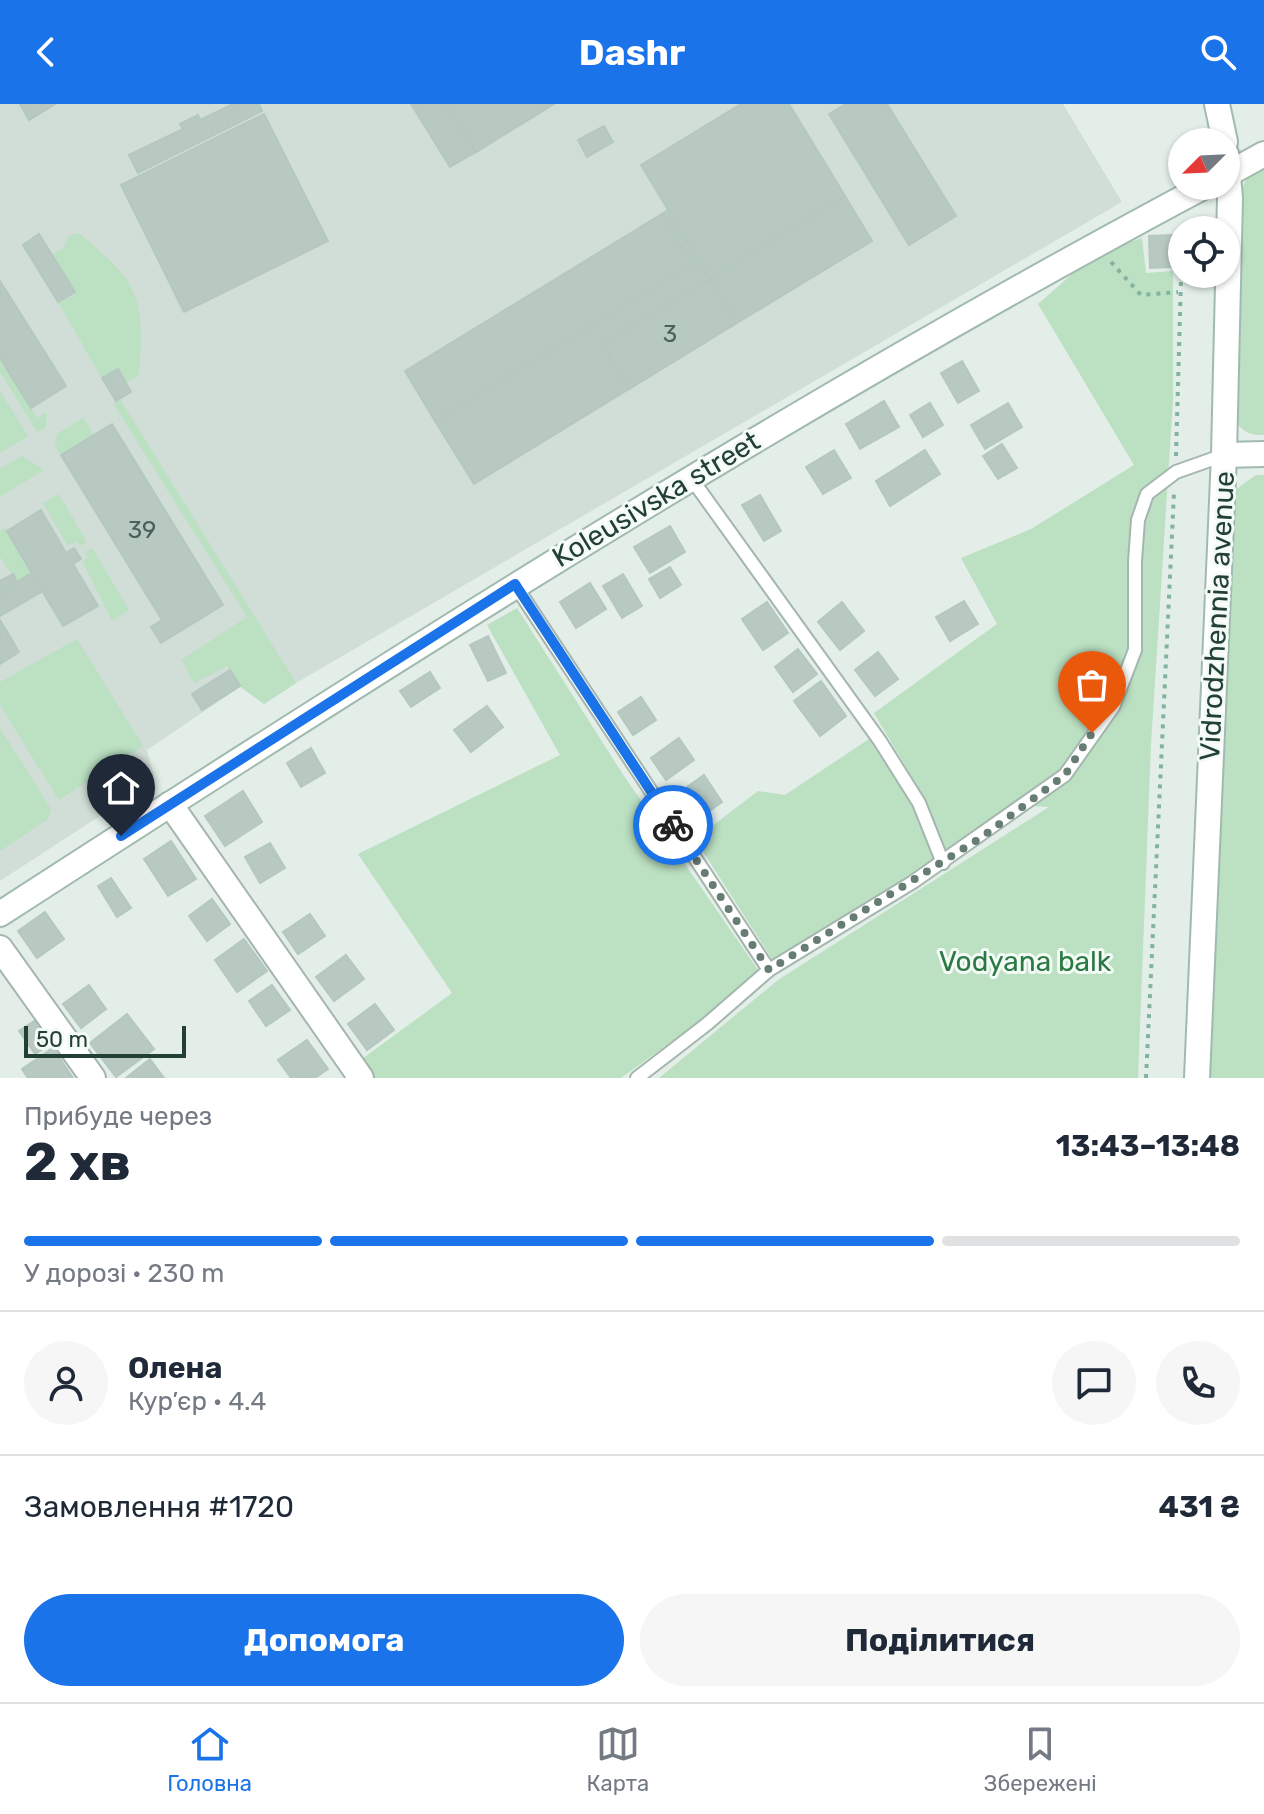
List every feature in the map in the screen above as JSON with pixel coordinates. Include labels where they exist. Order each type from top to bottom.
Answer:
[{"type":"street","points":[[1217,104],[1222,128]]},
{"type":"street","points":[[1240,163],[1264,154]]},
{"type":"street","name":"Koleusivska street","points":[[0,914],[515,584],[915,343],[1179,200]]},
{"type":"street","name":"Vidrodzhennia avenue","points":[[1197,1078],[1224,455],[1227,200]]},
{"type":"street","points":[[1224,455],[1264,454]]},
{"type":"street","points":[[170,804],[361,1078]]},
{"type":"street","points":[[0,948],[93,1078]]},
{"type":"lane","points":[[637,1078],[707,1024],[769,970],[943,863],[1065,775],[1113,707],[1135,650],[1138,520],[1147,494],[1176,472],[1224,455]]},
{"type":"lane","points":[[691,478],[880,741],[919,803],[943,863]]},
{"type":"lane","points":[[515,584],[769,970]]},
{"type":"path","points":[[1096,245],[1141,295],[1178,292]]},
{"type":"path","points":[[1146,1078],[1176,472],[1178,288]]},
{"type":"shaded area","points":[[0,104],[1063,104],[1122,202],[264,704],[240,687],[147,750],[155,780],[0,881]]},
{"type":"green space","points":[[1264,167],[1264,435],[1245,431],[1234,415],[1243,186],[1248,176]]},
{"type":"green space","points":[[79,233],[115,266],[134,294],[139,309],[139,376],[126,382],[118,369],[102,378],[58,302],[75,292],[52,255],[64,248],[68,236]]},
{"type":"green space","name":"Vodyana balk","points":[[1142,238],[1146,273],[1168,271],[1168,288],[1173,288],[1173,400],[1151,744],[1138,1078],[659,1078],[778,980],[1049,807],[1013,805],[948,854],[936,832],[925,799],[874,713],[997,624],[961,558],[1031,529],[1134,465],[1038,304],[1096,253]]},
{"type":"green space","points":[[0,358],[37,418],[47,412],[46,427],[37,432],[0,372]]},
{"type":"green space","points":[[0,391],[28,436],[0,453]]},
{"type":"green space","points":[[120,399],[296,683],[264,704],[240,686],[227,666],[194,683],[181,660],[247,617],[113,403]]},
{"type":"green space","points":[[83,418],[94,435],[61,455],[55,445],[57,434]]},
{"type":"green space","points":[[22,456],[44,470],[0,497],[0,469]]},
{"type":"green space","points":[[1256,475],[1264,475],[1264,1078],[1207,1078],[1231,493]]},
{"type":"green space","points":[[59,494],[87,542],[80,546],[77,541],[68,546],[43,503]]},
{"type":"green space","points":[[5,528],[32,573],[17,582],[0,557],[0,531]]},
{"type":"green space","points":[[92,548],[129,610],[112,621],[82,561],[88,558],[85,553]]},
{"type":"green space","points":[[517,608],[624,776],[758,970],[703,1019],[621,1078],[372,1078],[362,1059],[452,993],[358,854],[560,755],[487,625]]},
{"type":"green space","points":[[77,639],[143,746],[59,800],[0,705],[0,682]]},
{"type":"green space","points":[[0,728],[51,809],[48,819],[0,851]]},
{"type":"green space","points":[[869,739],[915,808],[935,862],[774,962],[695,839],[758,791],[785,795]]},
{"type":"building","points":[[20,104],[55,104],[29,120]]},
{"type":"building","points":[[233,104],[259,104],[262,111],[138,173],[129,155],[183,129],[180,124],[198,115],[200,120]]},
{"type":"building","points":[[411,104],[447,104],[476,152],[450,167]]},
{"type":"building","points":[[447,104],[554,104],[476,152]]},
{"type":"building","points":[[741,104],[789,104],[845,196],[710,279],[641,165]]},
{"type":"building","points":[[846,104],[887,104],[956,216],[909,245],[829,114]]},
{"type":"building","points":[[264,114],[328,241],[184,312],[121,185]]},
{"type":"building","points":[[604,126],[613,142],[587,157],[578,140]]},
{"type":"building","points":[[845,196],[872,241],[737,323],[710,279]]},
{"type":"building","points":[[668,210],[710,279],[602,344],[629,389],[474,484],[435,421],[692,264],[662,214]]},
{"type":"building","points":[[662,214],[692,264],[435,421],[405,371]]},
{"type":"building","points":[[39,234],[75,292],[58,302],[23,245]]},
{"type":"building","points":[[1168,235],[1168,267],[1150,268],[1149,236]]},
{"type":"building","points":[[710,279],[737,323],[629,389],[602,344]]},
{"type":"building","points":[[0,281],[66,386],[31,408],[0,358]]},
{"type":"building","points":[[962,361],[979,391],[958,403],[941,373]]},
{"type":"building","points":[[118,369],[131,392],[116,401],[102,378]]},
{"type":"building","points":[[884,401],[899,427],[860,449],[846,424]]},
{"type":"building","points":[[930,403],[943,425],[923,437],[910,415]]},
{"type":"building","points":[[1008,403],[1022,427],[985,449],[971,425]]},
{"type":"building","points":[[112,424],[223,605],[161,643],[151,627],[162,620],[61,455]]},
{"type":"building","points":[[1002,444],[1017,468],[998,479],[983,456]]},
{"type":"building","points":[[834,450],[851,478],[823,494],[806,467]]},
{"type":"building","points":[[925,450],[940,474],[890,506],[876,481]]},
{"type":"building","points":[[760,495],[781,531],[764,541],[742,505]]},
{"type":"building","points":[[41,510],[66,553],[74,548],[81,559],[73,564],[98,606],[63,626],[7,531]]},
{"type":"building","points":[[670,526],[685,552],[650,573],[634,547]]},
{"type":"building","points":[[670,567],[681,585],[660,598],[649,579]]},
{"type":"building","points":[[32,573],[43,591],[0,616],[0,592]]},
{"type":"building","points":[[13,574],[17,582],[1,592],[0,581]]},
{"type":"building","points":[[623,574],[642,606],[622,618],[603,586]]},
{"type":"building","points":[[590,583],[606,609],[576,628],[560,602]]},
{"type":"building","points":[[964,601],[978,624],[950,641],[936,617]]},
{"type":"building","points":[[767,602],[788,633],[763,650],[742,619]]},
{"type":"building","points":[[842,602],[864,631],[840,650],[818,622]]},
{"type":"building","points":[[0,620],[19,652],[0,664]]},
{"type":"building","points":[[488,636],[506,673],[488,681],[470,645]]},
{"type":"building","points":[[798,649],[817,674],[793,692],[775,667]]},
{"type":"building","points":[[878,652],[898,679],[875,696],[855,670]]},
{"type":"building","points":[[230,670],[240,686],[202,710],[192,694]]},
{"type":"building","points":[[430,672],[440,688],[411,707],[400,691]]},
{"type":"building","points":[[821,681],[846,716],[820,736],[794,701]]},
{"type":"building","points":[[641,697],[656,720],[633,735],[618,712]]},
{"type":"building","points":[[487,706],[503,727],[471,752],[454,730]]},
{"type":"building","points":[[679,738],[694,760],[666,780],[651,758]]},
{"type":"building","points":[[311,748],[325,773],[301,787],[287,763]]},
{"type":"building","points":[[704,775],[722,802],[694,822],[676,795]]},
{"type":"building","points":[[243,791],[262,822],[225,846],[205,816]]},
{"type":"building","points":[[171,841],[196,879],[168,896],[144,859]]},
{"type":"building","points":[[270,843],[285,868],[260,883],[245,857]]},
{"type":"building","points":[[111,878],[131,908],[117,917],[98,886]]},
{"type":"building","points":[[212,899],[230,924],[207,941],[189,916]]},
{"type":"building","points":[[45,912],[64,939],[37,958],[18,931]]},
{"type":"building","points":[[310,914],[325,936],[298,954],[283,932]]},
{"type":"building","points":[[244,939],[267,971],[237,992],[215,960]]},
{"type":"building","points":[[346,955],[364,979],[334,1001],[316,977]]},
{"type":"building","points":[[89,985],[106,1009],[81,1028],[63,1004]]},
{"type":"building","points":[[272,985],[290,1010],[266,1026],[249,1001]]},
{"type":"building","points":[[375,1004],[394,1030],[367,1050],[348,1024]]},
{"type":"building","points":[[127,1014],[154,1049],[116,1077],[90,1043]]},
{"type":"building","points":[[36,1020],[51,1044],[35,1054],[19,1031]]},
{"type":"building","points":[[307,1040],[328,1069],[315,1078],[291,1078],[278,1060]]},
{"type":"building","points":[[53,1048],[73,1078],[28,1078],[22,1069]]},
{"type":"building","points":[[150,1059],[164,1078],[126,1078]]},
{"type":"way so far","points":[[673,825],[769,970],[982,837],[1065,775],[1092,733]]},
{"type":"route","points":[[121,836],[515,584],[673,825]]}]
